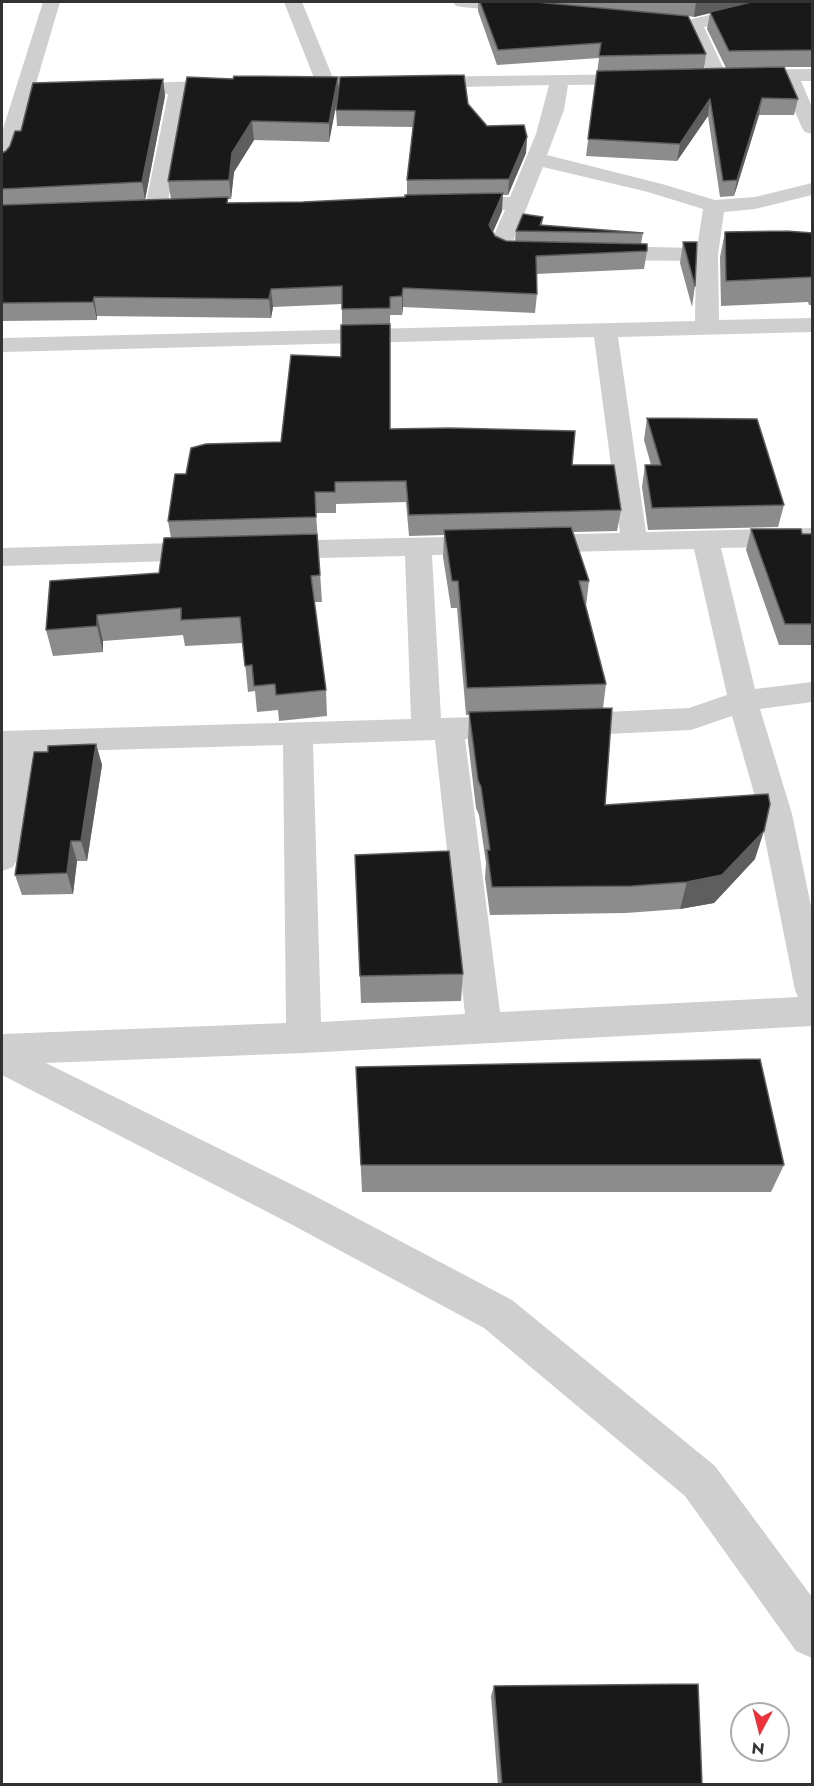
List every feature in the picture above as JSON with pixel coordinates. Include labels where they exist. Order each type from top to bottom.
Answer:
[{"type":"street","points":[[2,163],[5,138],[24,93],[51,2]]},
{"type":"street","points":[[293,2],[326,84]]},
{"type":"street","points":[[462,2],[545,10]]},
{"type":"street","points":[[672,22],[694,24],[746,6],[813,9]]},
{"type":"street","points":[[694,24],[718,76]]},
{"type":"street","points":[[696,77],[813,75]]},
{"type":"street","points":[[789,76],[813,128]]},
{"type":"street","points":[[270,85],[662,78]]},
{"type":"street","points":[[559,253],[514,252],[504,248],[501,244],[537,159],[554,110],[560,80]]},
{"type":"street","points":[[24,93],[247,86]]},
{"type":"street","points":[[156,208],[179,87]]},
{"type":"street","points":[[537,159],[655,188],[714,206],[755,202],[813,189]]},
{"type":"street","points":[[434,204],[518,203]]},
{"type":"street","points":[[707,328],[707,255],[714,206]]},
{"type":"street","points":[[132,209],[177,208]]},
{"type":"street","points":[[582,253],[707,255]]},
{"type":"street","points":[[2,345],[813,325]]},
{"type":"street","points":[[605,330],[633,540]]},
{"type":"street","points":[[2,557],[813,537]]},
{"type":"street","points":[[705,538],[742,701],[776,814],[813,990]]},
{"type":"street","points":[[418,546],[437,729],[484,1028]]},
{"type":"street","points":[[2,858],[10,742],[671,721],[691,719],[742,701],[813,692]]},
{"type":"street","points":[[298,733],[304,1038]]},
{"type":"street","points":[[2,1049],[304,1038],[813,1011]]},
{"type":"street","points":[[2,1058],[299,1208],[498,1314],[700,1481],[813,1635]]},
{"type":"building","points":[[480,2],[536,2],[688,16],[706,54],[599,56],[601,43],[498,50]]},
{"type":"building","points":[[751,2],[813,2],[813,50],[729,51],[710,12]]},
{"type":"building","points":[[784,67],[798,99],[762,98],[737,180],[723,181],[710,99],[680,144],[588,139],[597,71]]},
{"type":"building","points":[[464,75],[468,104],[487,126],[524,125],[527,137],[509,179],[407,180],[415,111],[336,110],[340,77]]},
{"type":"building","points":[[234,76],[338,77],[329,123],[252,121],[232,153],[229,180],[168,181],[187,77],[233,79]]},
{"type":"building","points":[[163,79],[142,182],[2,189],[2,153],[10,146],[15,131],[21,131],[33,83]]},
{"type":"building","points":[[503,193],[489,225],[495,236],[506,241],[647,244],[647,251],[536,256],[537,294],[403,288],[402,296],[390,297],[390,308],[342,309],[342,286],[271,289],[269,299],[94,297],[93,302],[2,303],[2,205],[228,197],[227,203],[303,202],[405,197],[405,195]]},
{"type":"building","points":[[523,214],[543,217],[540,225],[643,233],[516,231]]},
{"type":"building","points":[[725,232],[813,233],[813,277],[726,281]]},
{"type":"building","points":[[683,242],[697,242],[695,286]]},
{"type":"building","points":[[390,324],[390,429],[575,431],[572,465],[614,465],[621,510],[409,515],[406,481],[335,482],[335,492],[315,492],[316,517],[168,521],[175,474],[186,474],[191,448],[206,444],[281,442],[291,355],[341,357],[341,325]]},
{"type":"building","points":[[647,418],[757,419],[784,505],[652,508],[645,465],[661,465]]},
{"type":"building","points":[[571,527],[589,581],[579,581],[606,684],[467,688],[458,581],[452,581],[444,530]]},
{"type":"building","points":[[751,529],[801,529],[802,534],[813,534],[813,624],[785,624]]},
{"type":"building","points":[[317,534],[320,575],[311,576],[326,690],[276,695],[275,684],[254,686],[252,665],[245,666],[240,617],[181,620],[181,608],[97,615],[97,626],[46,630],[50,581],[159,573],[164,538]]},
{"type":"building","points":[[612,708],[605,805],[768,794],[770,804],[764,831],[722,875],[687,882],[632,886],[492,887],[487,850],[490,850],[469,712]]},
{"type":"building","points":[[96,744],[81,841],[71,841],[67,873],[15,875],[34,752],[48,752],[48,746]]},
{"type":"building","points":[[449,851],[463,974],[360,976],[355,855]]},
{"type":"building","points":[[760,1059],[784,1165],[361,1165],[356,1067]]},
{"type":"building","points":[[698,1684],[702,1785],[502,1785],[494,1686]]}]
